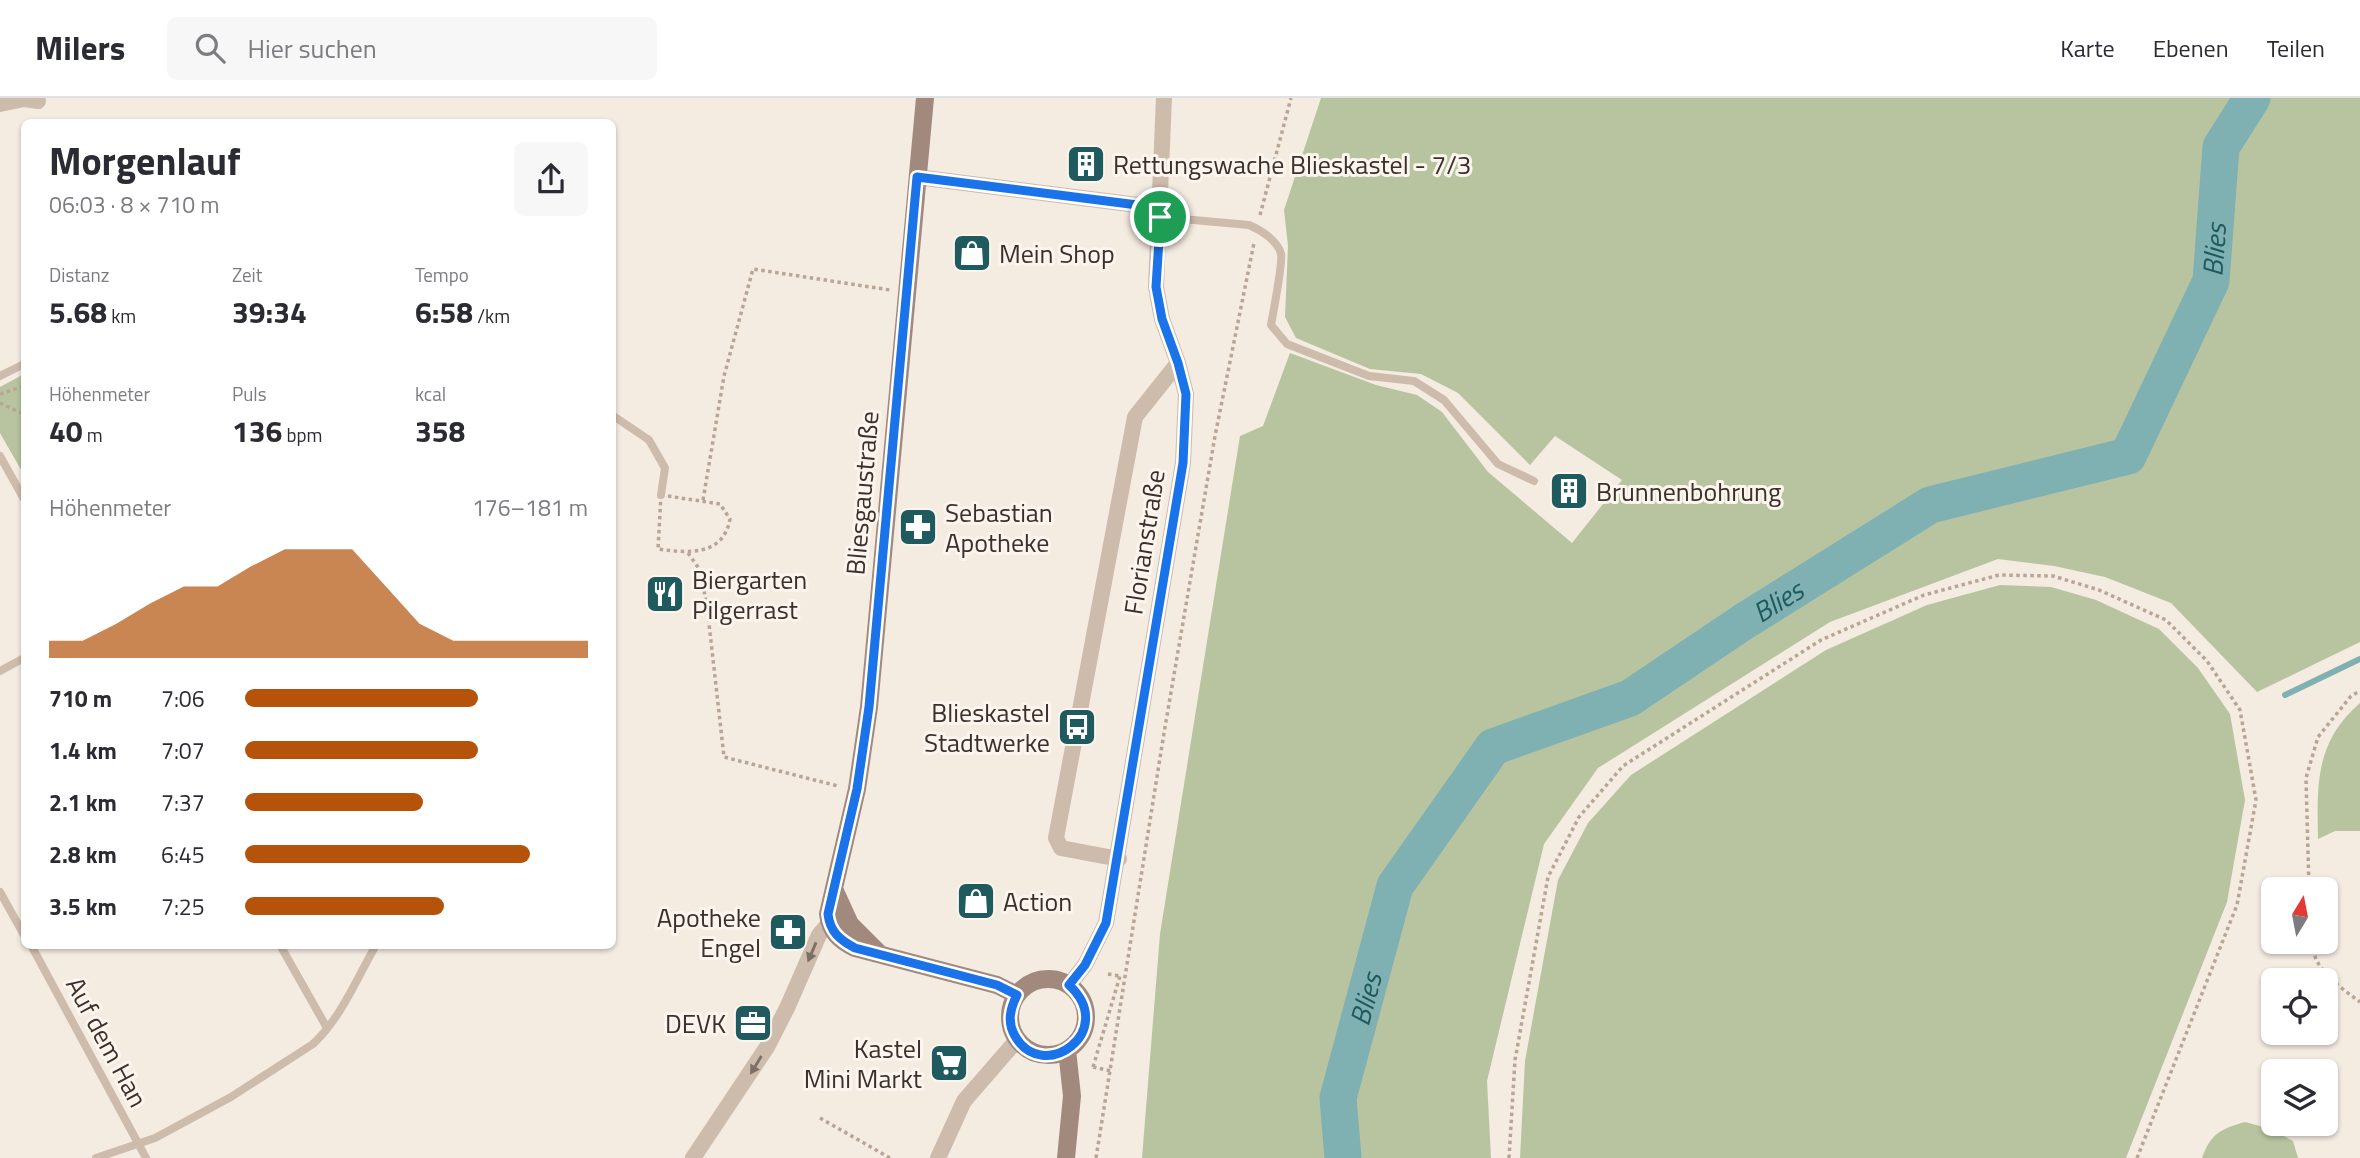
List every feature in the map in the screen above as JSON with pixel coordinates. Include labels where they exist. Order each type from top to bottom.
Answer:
[{"type":"main road","name":"Bliesgaustraße","points":[[829,923],[828,914],[857,789],[869,707],[925,98]]},
{"type":"main road","points":[[834,890],[850,924],[881,954]]},
{"type":"main road","points":[[829,923],[843,942],[855,948],[997,985],[1017,995]]},
{"type":"main road","points":[[1059,980],[1069,985],[1079,994],[1085,1005],[1087,1018],[1084,1031],[1077,1042],[1067,1051],[1046,1055],[1025,1048],[1017,1040],[1010,1017],[1017,995],[1035,981],[1059,980]]},
{"type":"main road","points":[[1066,1158],[1072,1096],[1067,1051]]},
{"type":"street","name":"Florianstraße","points":[[1069,985],[1085,965],[1106,923],[1119,859],[1183,463],[1186,394],[1162,319],[1156,287],[1164,98]]},
{"type":"street","points":[[0,104],[24,99],[38,101]]},
{"type":"street","points":[[917,177],[1160,213]]},
{"type":"street","points":[[1119,859],[1061,848],[1056,838],[1135,417],[1178,363]]},
{"type":"street","name":"Bliesgaustraße","points":[[693,1158],[767,1047],[788,1008],[819,934],[829,923]]},
{"type":"street","points":[[938,1158],[964,1101],[1017,1040]]},
{"type":"lane","points":[[1160,213],[1257,228],[1273,241],[1281,255],[1272,326],[1287,344],[1368,376],[1414,381],[1444,400],[1499,464],[1534,481]]},
{"type":"lane","points":[[0,376],[21,366]]},
{"type":"lane","points":[[616,418],[649,440],[665,468],[661,495]]},
{"type":"lane","points":[[0,456],[21,494]]},
{"type":"lane","points":[[0,671],[21,660]]},
{"type":"lane","points":[[0,892],[21,929]]},
{"type":"lane","name":"Auf dem Han","points":[[33,949],[146,1158]]},
{"type":"lane","points":[[282,949],[327,1028]]},
{"type":"lane","points":[[96,1158],[155,1138],[231,1097],[313,1044],[327,1028],[374,949]]},
{"type":"path","points":[[1096,1158],[1215,436],[1257,228],[1291,98]]},
{"type":"path","points":[[703,500],[724,376],[753,269],[906,292]]},
{"type":"path","points":[[0,394],[21,387]]},
{"type":"path","points":[[0,403],[21,413]]},
{"type":"path","points":[[661,495],[720,504],[730,519],[727,533],[714,545],[688,553],[658,549],[661,495]]},
{"type":"path","points":[[688,553],[700,570],[707,606],[724,757],[824,784]]},
{"type":"path","points":[[1509,1158],[1515,1060],[1548,877],[1579,817],[1623,766],[1821,640],[1924,595],[1999,575],[2053,576],[2099,590],[2166,620],[2207,661],[2240,709],[2256,800],[2237,905],[2137,1158]]},
{"type":"path","points":[[2308,877],[2306,778],[2318,737],[2351,696],[2360,691]]},
{"type":"path","points":[[2313,954],[2327,977],[2360,1002]]},
{"type":"path","points":[[1108,974],[1126,977]]},
{"type":"path","points":[[1111,1071],[1093,1067],[1120,976]]},
{"type":"path","points":[[820,1118],[890,1158]]},
{"type":"green space","points":[[1321,98],[2360,98],[2360,642],[2257,692],[2171,603],[2105,577],[2054,566],[1998,559],[1830,622],[1598,768],[1544,844],[1487,1081],[1491,1158],[1142,1158],[1160,934],[1240,436],[1263,426],[1290,353],[1376,385],[1417,395],[1442,412],[1488,472],[1572,543],[1622,480],[1555,436],[1530,465],[1458,393],[1421,374],[1370,369],[1296,338],[1285,317],[1288,246],[1284,210]]},
{"type":"green space","points":[[21,376],[21,470],[0,433],[0,387]]},
{"type":"green space","points":[[2000,585],[2051,587],[2096,600],[2159,629],[2198,668],[2230,714],[2245,800],[2227,902],[2126,1158],[1520,1158],[1525,1061],[1558,880],[1588,823],[1631,775],[1826,650],[1927,605]]},
{"type":"green space","points":[[2360,703],[2360,831],[2335,831],[2318,839],[2318,800],[2322,765],[2334,733]]},
{"type":"green space","points":[[2245,1122],[2261,1126],[2261,1136],[2284,1136],[2293,1141],[2298,1158],[2202,1158],[2213,1137],[2229,1127]]},
{"type":"waterway","name":"Blies","points":[[1343,1158],[1338,1098],[1395,886],[1493,747],[1630,698],[1743,622],[1930,505],[2128,456],[2211,281],[2221,147],[2252,98]]},
{"type":"waterway","points":[[2285,695],[2360,659]]},
{"type":"place","name":"Rettungswache Blieskastel - 7/3","points":[[1086,164]]},
{"type":"place","name":"Mein Shop","points":[[972,253]]},
{"type":"place","name":"Brunnenbohrung","points":[[1569,491]]},
{"type":"place","name":"Sebastian Apotheke","points":[[918,527]]},
{"type":"place","name":"Biergarten Pilgerrast","points":[[665,594]]},
{"type":"place","name":"Blieskastel Stadtwerke","points":[[1077,727]]},
{"type":"place","name":"Action","points":[[976,901]]},
{"type":"place","name":"Apotheke Engel","points":[[788,932]]},
{"type":"place","name":"DEVK","points":[[753,1023]]},
{"type":"place","name":"Kastel Mini Markt","points":[[949,1063]]},
{"type":"route","points":[[917,177],[1161,208],[1160,217],[1156,287],[1162,319],[1186,394],[1183,463],[1119,859],[1106,923],[1085,965],[1069,985],[1079,994],[1085,1005],[1087,1018],[1084,1031],[1067,1051],[1046,1055],[1025,1048],[1017,1040],[1010,1017],[1017,995],[997,985],[855,948],[843,942],[829,923],[828,914],[857,789],[869,707],[917,177]]}]
